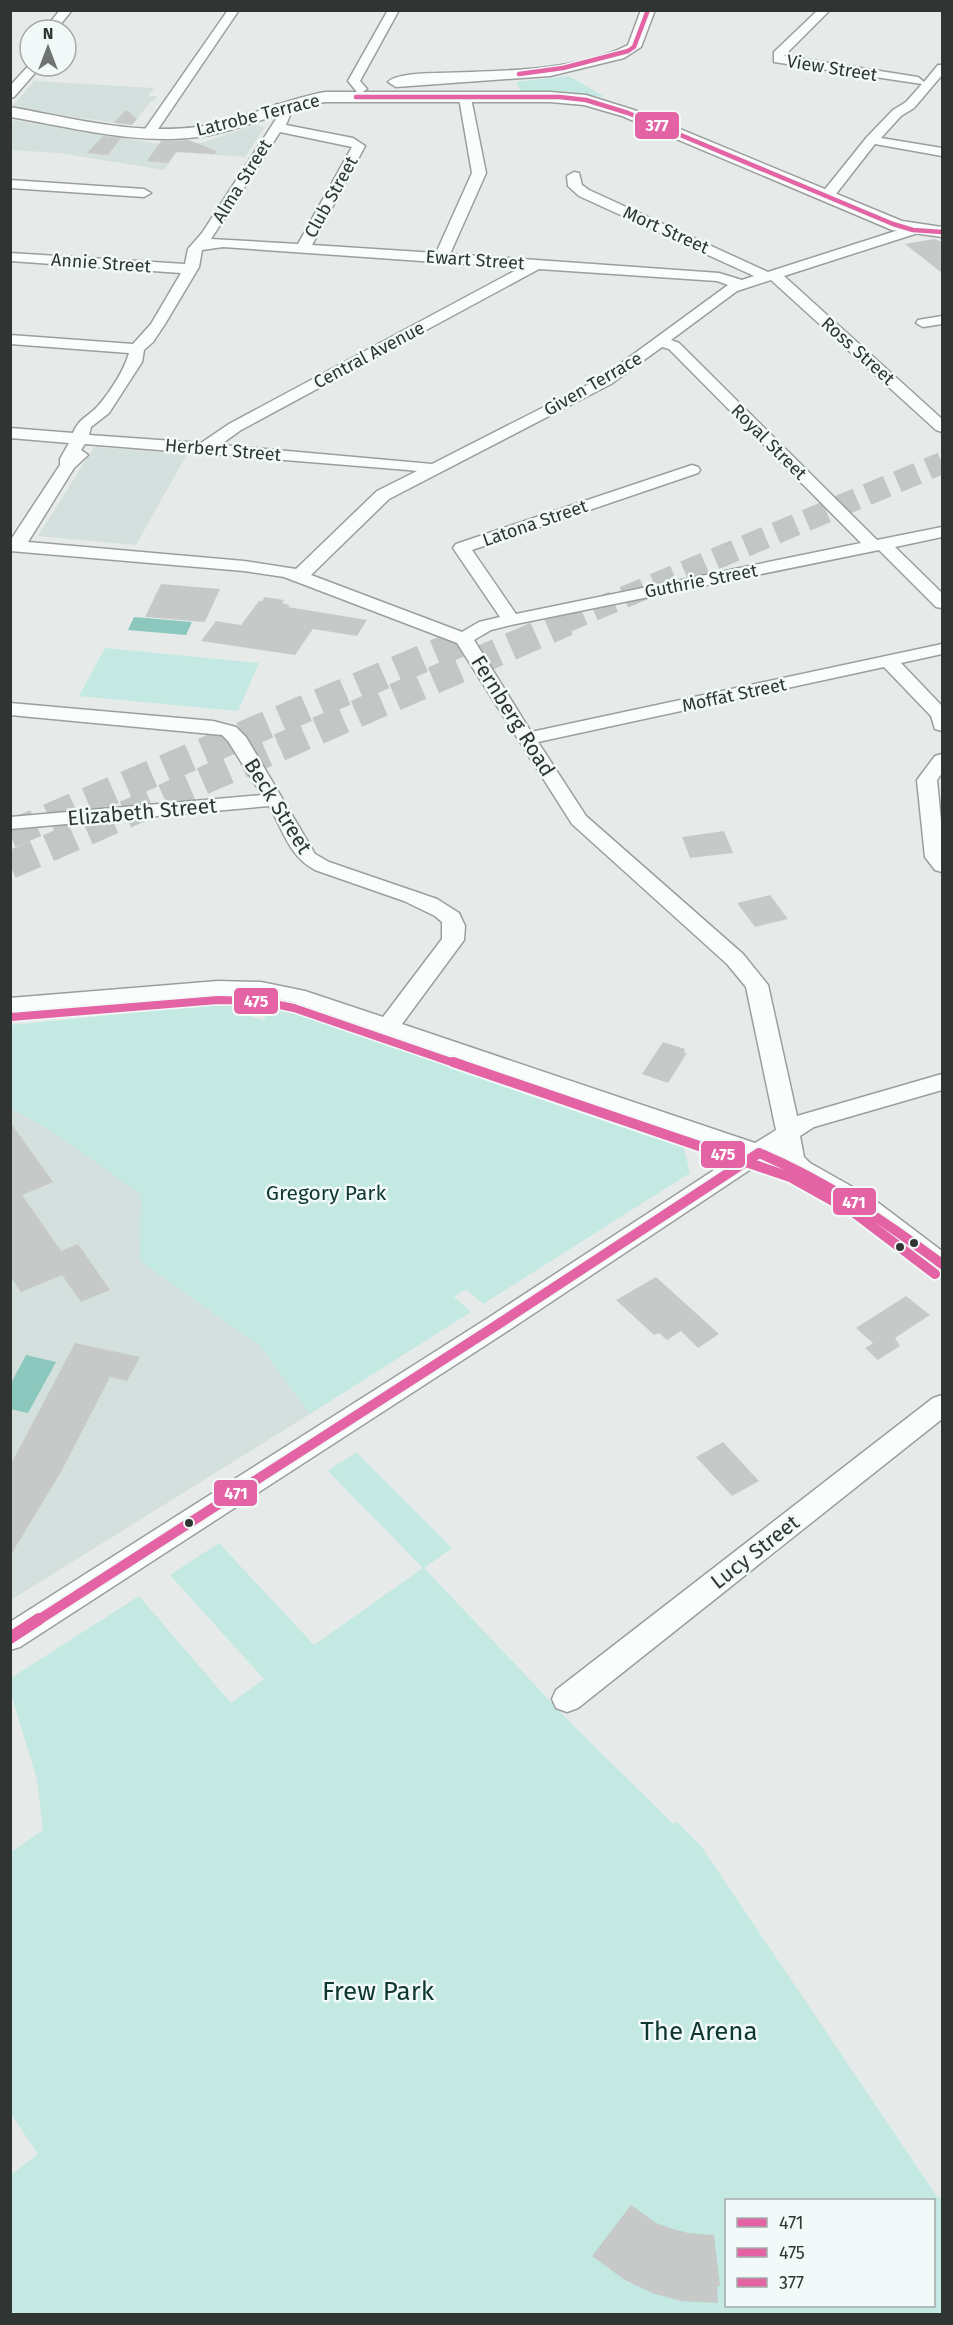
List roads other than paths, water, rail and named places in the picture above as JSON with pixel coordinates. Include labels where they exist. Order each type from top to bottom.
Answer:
[{"type":"main road","points":[[365,87],[393,86],[401,95],[404,86],[414,82],[550,71],[624,53],[634,47],[648,10]]},
{"type":"main road","points":[[365,87],[427,78],[477,77]]},
{"type":"main road","name":"Latrobe Terrace","points":[[13,114],[149,132],[197,132],[277,108],[365,87],[401,95],[465,98],[560,97],[598,104],[628,113],[893,224],[913,230]]},
{"type":"main road","name":"Given Terrace","points":[[913,230],[942,232]]},
{"type":"street","points":[[149,132],[234,10]]},
{"type":"street","points":[[365,87],[394,10]]},
{"type":"street","name":"View Street","points":[[825,10],[778,55],[778,59],[918,81]]},
{"type":"street","points":[[897,113],[899,104],[942,52]]},
{"type":"street","points":[[826,196],[897,113],[910,105],[940,75]]},
{"type":"street","points":[[10,94],[24,78]]},
{"type":"street","points":[[441,258],[479,173],[465,98]]},
{"type":"street","name":"Alma Street","points":[[14,546],[69,465],[80,455],[85,439],[102,427],[103,410],[133,364],[137,349],[150,337],[191,269],[203,258],[204,241],[284,118],[277,108]]},
{"type":"street","name":"Alma Street","points":[[242,119],[267,121],[276,127]]},
{"type":"street","name":"Club Street","points":[[276,127],[358,144],[303,248]]},
{"type":"street","points":[[872,140],[942,152]]},
{"type":"street","name":"Mort Street","points":[[574,176],[575,186],[584,193],[770,276]]},
{"type":"street","points":[[10,184],[144,193]]},
{"type":"street","name":"Given Terrace","points":[[300,575],[383,495],[606,381],[662,342],[724,293],[913,230]]},
{"type":"street","name":"Ewart Street","points":[[204,241],[719,277],[743,285]]},
{"type":"street","name":"Annie Street","points":[[10,257],[191,269]]},
{"type":"street","name":"Central Avenue","points":[[213,448],[542,265]]},
{"type":"street","name":"Ross Street","points":[[770,276],[942,427]]},
{"type":"street","points":[[923,323],[942,320]]},
{"type":"street","points":[[10,339],[137,349]]},
{"type":"street","name":"Royal Street","points":[[662,342],[674,346],[878,545],[942,603]]},
{"type":"street","name":"Herbert Street","points":[[10,434],[213,448],[435,469]]},
{"type":"street","name":"Latona Street","points":[[511,620],[462,548],[692,470]]},
{"type":"street","name":"Guthrie Street","points":[[463,639],[485,626],[511,620],[942,532]]},
{"type":"street","name":"Fernberg Road","points":[[14,546],[244,566],[300,575],[463,639],[579,820],[735,958],[757,985],[791,1156],[801,1170]]},
{"type":"street","name":"Moffat Street","points":[[526,740],[942,649]]},
{"type":"street","points":[[889,661],[940,715],[942,725]]},
{"type":"street","name":"Beck Street","points":[[10,709],[222,729],[236,737],[308,858],[322,866],[429,903],[451,918],[455,930],[453,940],[388,1026]]},
{"type":"street","points":[[942,760],[927,780],[935,857],[942,866]]},
{"type":"street","name":"Elizabeth Street","points":[[10,823],[274,800]]},
{"type":"street","points":[[10,1005],[194,989],[261,989],[297,996],[759,1153],[801,1170],[863,1204],[942,1264]]},
{"type":"street","points":[[10,1638],[83,1588],[497,1325],[806,1121],[942,1082]]},
{"type":"street","name":"Lucy Street","points":[[567,1699],[942,1405]]},
{"type":"tunnel","points":[[563,623],[942,463]]},
{"type":"tunnel","points":[[10,865],[567,622]]},
{"type":"tunnel","points":[[10,834],[467,640]]},
{"type":"park label","name":"Gregory Park","points":[[326,1193]]},
{"type":"park label","name":"Frew Park","points":[[378,1991]]},
{"type":"park label","name":"The Arena","points":[[699,2031]]}]
